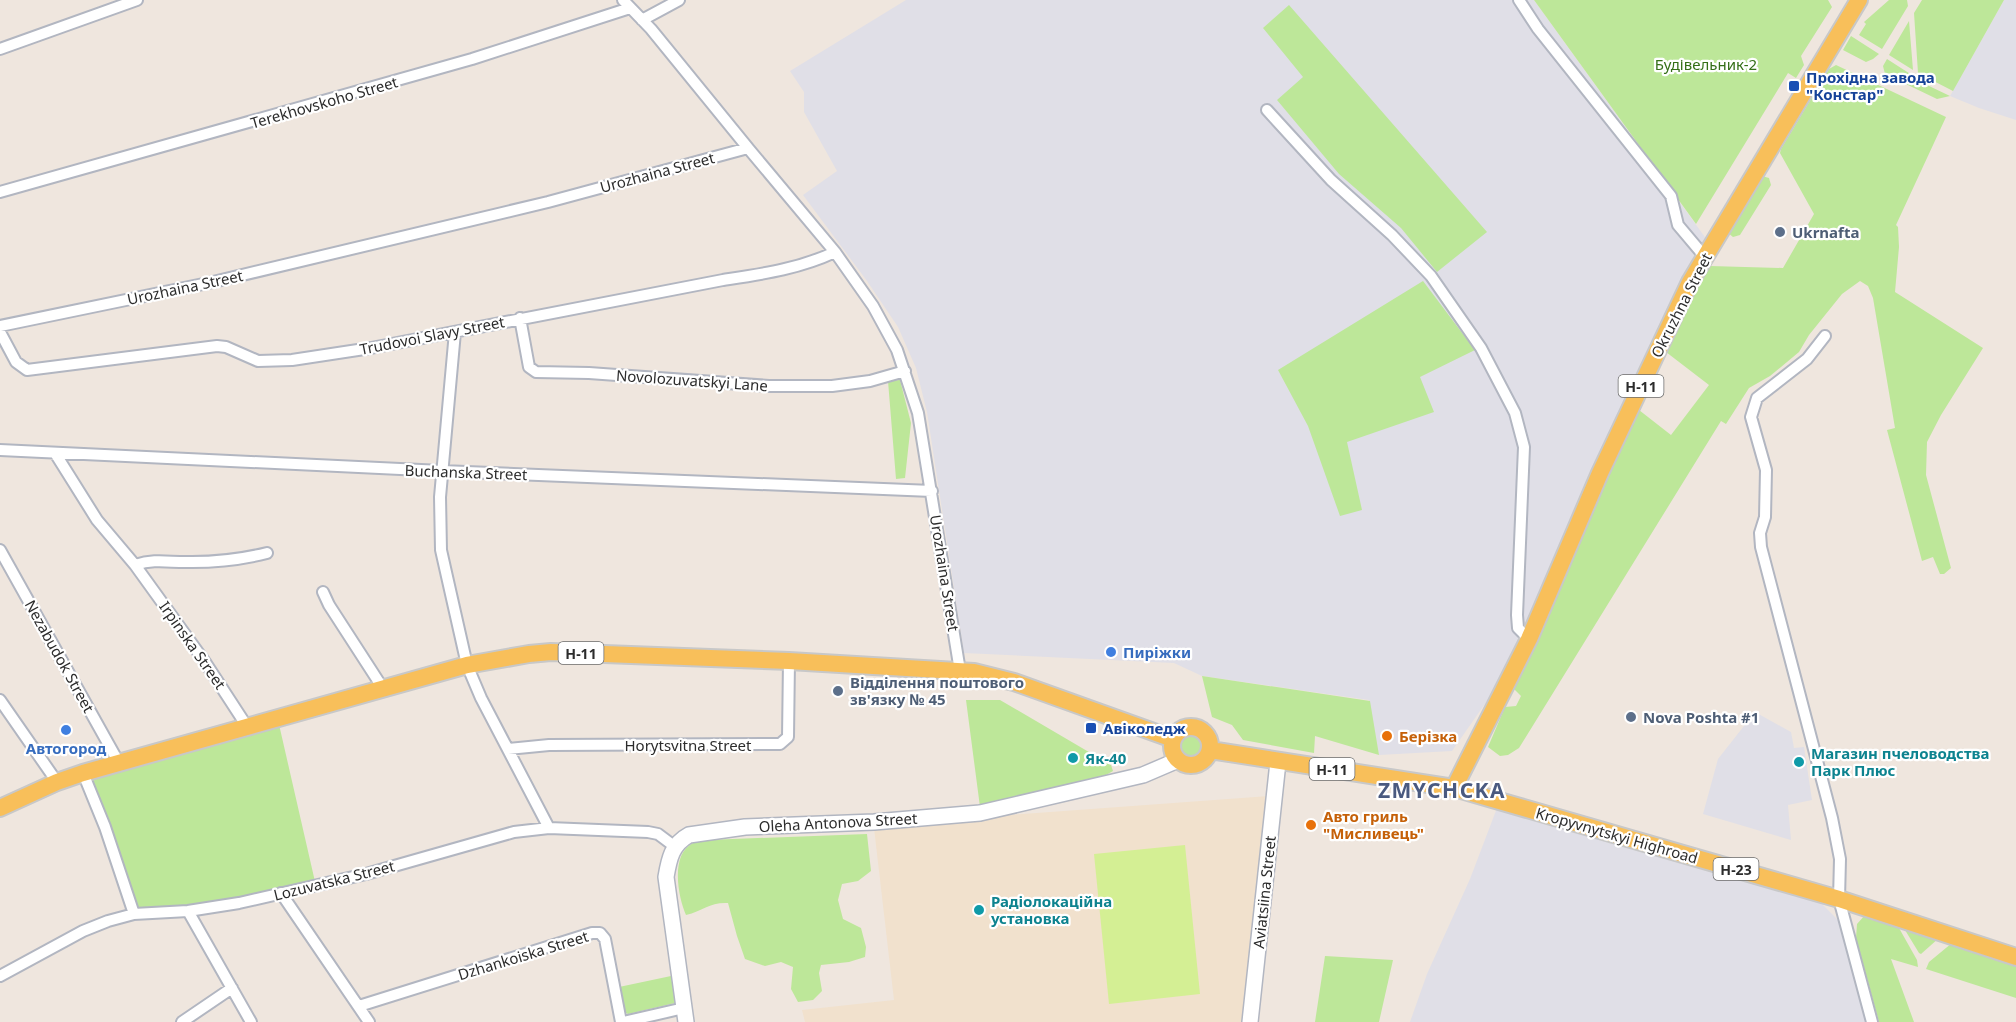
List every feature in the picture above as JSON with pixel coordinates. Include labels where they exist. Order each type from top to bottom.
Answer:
[{"type":"main road","name":"Okruzhna Street","points":[[1454,788],[1529,639],[1600,473],[1690,282],[1859,0]]},
{"type":"main road","name":"Н-11","points":[[0,808],[57,782],[83,773],[467,665],[551,652],[789,661],[974,672],[1014,682],[1173,739]]},
{"type":"main road","points":[[1187,727],[1197,727],[1205,732],[1210,740],[1210,750],[1205,759],[1196,764],[1186,764],[1178,760],[1172,749],[1173,739],[1179,731],[1187,727]]},
{"type":"main road","name":"Kropyvnytskyi Highroad","points":[[1210,750],[1454,788],[1839,899],[2016,957]]},
{"type":"main road","name":"Oleha Antonova Street","points":[[674,846],[689,835],[707,831],[745,827],[874,822],[980,813],[1143,775],[1178,760]]},
{"type":"main road","name":"Aviatsiina Street","points":[[1250,1022],[1278,762]]},
{"type":"main road","points":[[674,846],[666,877],[685,1015]]},
{"type":"street","points":[[0,49],[137,0]]},
{"type":"street","points":[[642,20],[679,0]]},
{"type":"street","points":[[1519,0],[1586,92],[1671,196],[1678,225],[1704,256]]},
{"type":"street","name":"Terekhovskoho Street","points":[[0,192],[461,63],[627,4],[748,147]]},
{"type":"street","points":[[1267,110],[1331,180],[1392,235],[1431,276],[1481,348],[1515,413],[1524,447],[1517,615],[1518,628],[1529,639]]},
{"type":"street","name":"Urozhaina Street","points":[[0,327],[283,265],[548,202],[748,147],[835,252],[887,328],[905,371],[918,413],[960,671]]},
{"type":"street","name":"Trudovoi Slavy Street","points":[[0,332],[16,362],[27,370],[217,346],[226,347],[251,360],[277,362],[370,348],[796,267],[812,263],[835,252]]},
{"type":"street","name":"Novolozuvatskyi Lane","points":[[520,318],[529,367],[536,372],[589,373],[769,386],[832,387],[870,381],[905,371]]},
{"type":"street","points":[[455,332],[440,497],[441,550],[467,665],[481,698],[549,828]]},
{"type":"street","points":[[1826,336],[1807,359],[1756,398],[1751,417],[1766,470],[1765,517],[1760,533],[1761,547],[1832,818],[1840,859],[1839,899],[1872,1022]]},
{"type":"street","name":"Buchanska Street","points":[[0,450],[932,491]]},
{"type":"street","name":"Irpinska Street","points":[[55,453],[98,520],[135,565],[205,662],[248,728]]},
{"type":"street","name":"Nezabudok Street","points":[[0,550],[119,763]]},
{"type":"street","points":[[135,565],[152,560],[190,563],[236,559],[267,553]]},
{"type":"street","points":[[323,592],[384,690]]},
{"type":"street","name":"Horytsvitna Street","points":[[508,749],[549,745],[780,744],[788,737],[789,661]]},
{"type":"street","points":[[0,700],[57,782]]},
{"type":"street","points":[[83,773],[105,827],[134,914]]},
{"type":"street","name":"Lozuvatska Street","points":[[0,976],[83,931],[108,921],[134,914],[188,911],[239,903],[366,874],[507,833],[549,828],[648,832],[658,834],[674,846]]},
{"type":"street","points":[[281,893],[369,1022]]},
{"type":"street","points":[[188,911],[251,1022]]},
{"type":"street","name":"Dzhankoiska Street","points":[[358,1006],[592,933],[600,933],[605,939],[622,1022]]},
{"type":"street","points":[[182,1022],[232,988]]},
{"type":"street","points":[[622,1022],[685,1015]]},
{"type":"shaded area","points":[[906,0],[1534,0],[1707,240],[1510,668],[1452,751],[1379,755],[1369,700],[1202,676],[1174,663],[964,653],[927,412],[916,368],[898,327],[803,195],[837,171],[804,112],[804,92],[790,71]]},
{"type":"shaded area","points":[[2004,0],[2016,0],[2016,120],[1950,96]]},
{"type":"shaded area","points":[[1755,712],[1791,732],[1794,748],[1804,747],[1812,800],[1788,805],[1791,840],[1703,814],[1718,759]]},
{"type":"shaded area","points":[[1269,796],[1243,1022],[805,1022],[802,1010],[894,1000],[874,828],[980,817]]},
{"type":"shaded area","points":[[1497,808],[1817,899],[1839,921],[1869,1022],[1410,1022],[1427,974],[1470,879]]},
{"type":"green space","name":"Будівельник-2","points":[[1534,0],[1828,0],[1832,7],[1801,56],[1804,65],[1796,78],[1788,73],[1696,224]]},
{"type":"green space","points":[[1889,0],[1907,0],[1908,6],[1882,49],[1859,35],[1866,24],[1864,22]]},
{"type":"green space","points":[[1922,0],[2004,0],[1953,91],[1918,73],[1914,13]]},
{"type":"green space","points":[[1289,5],[1487,232],[1437,272],[1401,228],[1339,174],[1277,100],[1303,77],[1263,28]]},
{"type":"green space","points":[[1909,21],[1913,70],[1889,55]]},
{"type":"green space","points":[[1851,36],[1879,54],[1866,62],[1843,50]]},
{"type":"green space","points":[[1887,59],[1929,86],[1950,96],[1937,99],[1885,74],[1883,66]]},
{"type":"green space","points":[[1836,65],[1946,117],[1896,225],[1899,247],[1895,292],[1983,348],[1927,442],[1926,475],[1951,568],[1944,574],[1940,574],[1933,557],[1922,561],[1887,430],[1895,428],[1873,298],[1868,286],[1860,281],[1842,294],[1809,335],[1799,352],[1770,376],[1749,388],[1726,424],[1721,421],[1519,748],[1508,755],[1500,756],[1488,747],[1505,707],[1516,706],[1521,696],[1513,688],[1639,410],[1671,435],[1709,385],[1666,352],[1706,268],[1710,266],[1783,268],[1814,214],[1780,153],[1829,69]]},
{"type":"green space","points":[[1762,176],[1769,178],[1771,185],[1740,235],[1733,237],[1727,232]]},
{"type":"green space","points":[[1423,281],[1475,350],[1420,377],[1434,412],[1347,442],[1362,510],[1340,516],[1308,426],[1278,370]]},
{"type":"green space","points":[[900,380],[911,423],[905,478],[896,479],[888,381]]},
{"type":"green space","points":[[1202,676],[1370,701],[1379,755],[1315,736],[1314,753],[1243,740],[1232,725],[1212,717]]},
{"type":"green space","points":[[966,700],[1000,700],[1111,765],[1113,771],[1106,775],[980,807]]},
{"type":"green space","points":[[278,720],[316,886],[134,914],[83,773]]},
{"type":"green space","points":[[1191,734],[1196,735],[1202,741],[1202,751],[1196,757],[1191,758],[1186,757],[1180,751],[1179,746],[1180,741],[1186,735]]},
{"type":"green space","points":[[867,834],[871,871],[858,881],[842,884],[838,900],[843,919],[861,928],[866,947],[865,957],[849,962],[821,965],[819,973],[822,991],[813,1000],[798,1002],[791,989],[793,967],[781,962],[765,966],[745,959],[728,903],[711,905],[686,915],[680,898],[678,876],[681,856],[693,843],[707,840]]},
{"type":"green space","points":[[1185,845],[1200,994],[1109,1004],[1094,854]]},
{"type":"green space","points":[[1865,915],[1880,918],[1883,923],[1899,928],[1917,960],[1918,967],[1891,959],[1914,1022],[1879,1022],[1856,938],[1857,924]]},
{"type":"green space","points":[[1905,926],[1939,938],[1921,954],[1905,930]]},
{"type":"green space","points":[[1952,943],[2016,964],[2016,998],[1926,969],[1929,962]]},
{"type":"green space","points":[[1325,956],[1393,960],[1379,1022],[1315,1022]]},
{"type":"green space","points":[[671,976],[675,1003],[628,1014],[624,1012],[619,987]]},
{"type":"place","name":"Прохідна завода \"Констар\"","points":[[1794,86]]},
{"type":"place","name":"Ukrnafta","points":[[1780,232]]},
{"type":"place","name":"Пиріжки","points":[[1111,652]]},
{"type":"place","name":"Відділення поштового зв'язку № 45","points":[[838,691]]},
{"type":"place","name":"Nova Poshta #1","points":[[1631,717]]},
{"type":"place","name":"Авіколедж","points":[[1091,728]]},
{"type":"place","name":"Автогород","points":[[66,730]]},
{"type":"place","name":"Берізка","points":[[1387,736]]},
{"type":"place","name":"Як-40","points":[[1073,758]]},
{"type":"place","name":"Магазин пчеловодства Парк Плюс","points":[[1799,762]]},
{"type":"place","name":"Авто гриль \"Мисливець\"","points":[[1311,825]]},
{"type":"place","name":"Радіолокаційна установка","points":[[979,910]]},
{"type":"district","name":"ZMYCHCKA","points":[[1442,790]]}]
